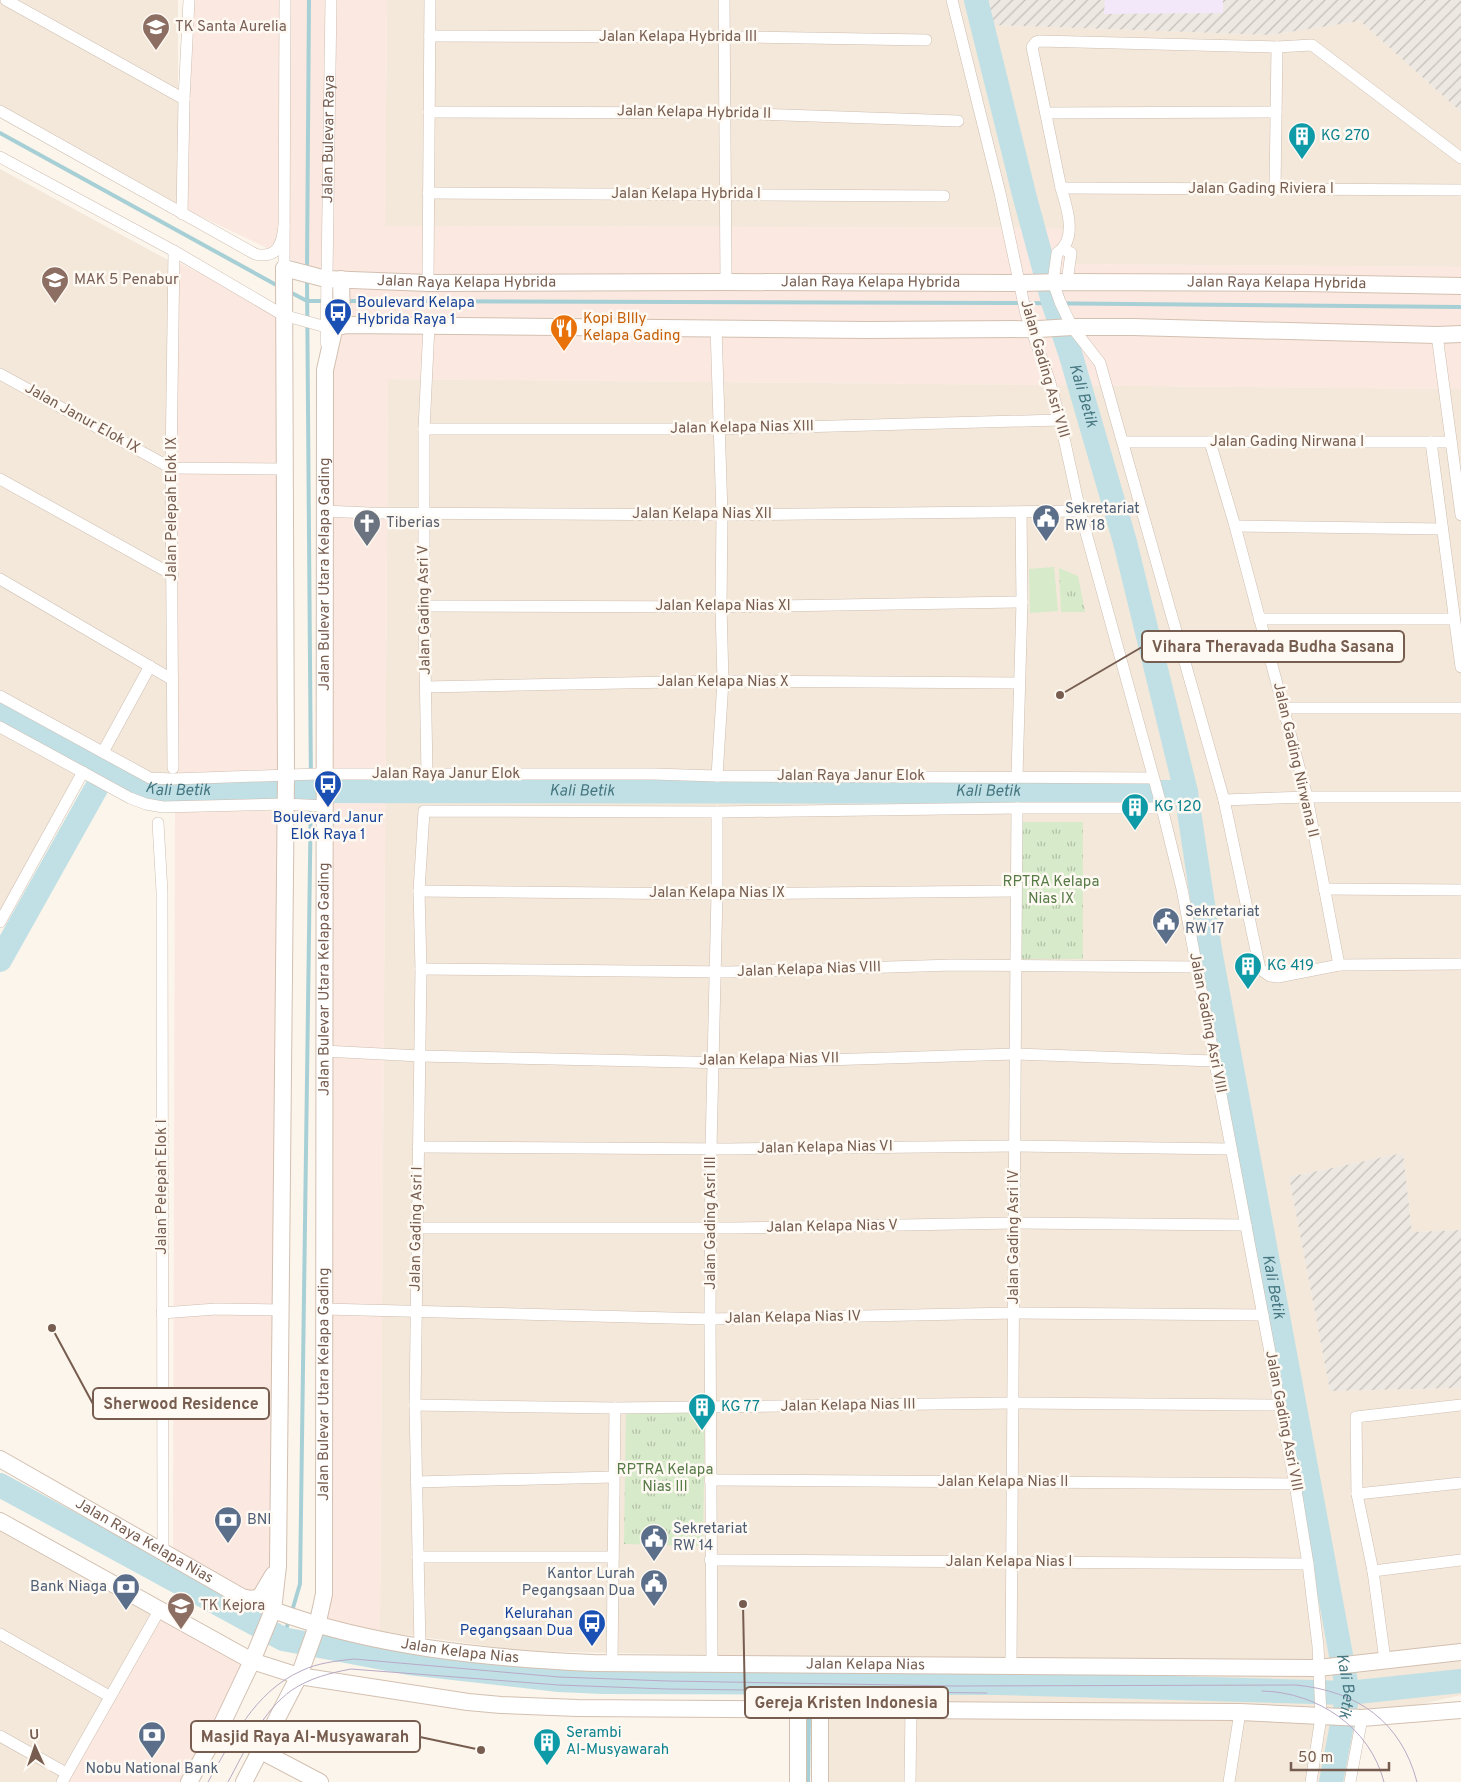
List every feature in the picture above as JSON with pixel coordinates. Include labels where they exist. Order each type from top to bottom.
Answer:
[{"type":"main road","name":"Jalan Raya Kelapa Hybrida","points":[[286,271],[331,283],[726,282],[1023,288],[1303,283],[1461,286]]},
{"type":"main road","points":[[189,1782],[222,1724],[274,1616],[278,1566],[286,803],[288,776],[284,469],[286,271]]},
{"type":"main road","points":[[331,283],[331,322],[429,326],[716,327],[867,330],[1032,324],[1068,327],[1461,334]]},
{"type":"main road","name":"Jalan Bulevar Utara Kelapa Gading","points":[[244,1782],[299,1676],[317,1628],[324,1594],[323,776],[325,370],[334,330],[331,322]]},
{"type":"main road","name":"Jalan Raya Kelapa Nias","points":[[0,1460],[242,1597],[250,1600],[260,1597],[278,1566]]},
{"type":"main road","points":[[0,1522],[160,1609],[299,1676],[501,1705],[577,1708],[1240,1712],[1355,1718],[1461,1710]]},
{"type":"main road","name":"Jalan Kelapa Nias","points":[[274,1616],[302,1620],[317,1628],[420,1647],[528,1660],[612,1664],[1011,1665],[1323,1669],[1359,1663],[1461,1652]]},
{"type":"main road","points":[[798,1710],[798,1782]]},
{"type":"main road","points":[[820,1710],[820,1782]]},
{"type":"main road","points":[[222,1724],[261,1751],[320,1782]]},
{"type":"street","points":[[6,0],[184,99]]},
{"type":"street","points":[[182,214],[184,99],[190,0]]},
{"type":"street","points":[[285,0],[284,226],[286,271]]},
{"type":"street","name":"Jalan Bulevar Raya","points":[[331,0],[331,283]]},
{"type":"street","points":[[428,283],[430,0]]},
{"type":"street","points":[[724,0],[726,282]]},
{"type":"street","name":"Jalan Gading Asri VIII","points":[[952,0],[1032,324],[1060,420],[1080,511],[1162,807],[1182,889],[1295,1484],[1308,1564],[1323,1669],[1320,1698],[1324,1717],[1311,1782]]},
{"type":"street","name":"Jalan Kelapa Hybrida III","points":[[430,36],[926,40]]},
{"type":"street","points":[[1461,158],[1312,45],[1277,47],[1039,41],[1032,46],[1061,188],[1067,206],[1068,235],[1063,249],[1056,253],[1058,286],[1064,311],[1068,327],[1100,363],[1224,800],[1260,969],[1270,976],[1278,977],[1338,965],[1461,964]]},
{"type":"street","points":[[1275,190],[1277,47]]},
{"type":"street","points":[[0,111],[255,254],[273,253],[283,238],[284,226]]},
{"type":"street","name":"Jalan Kelapa Hybrida II","points":[[429,112],[726,112],[958,121]]},
{"type":"street","points":[[1046,113],[1276,112]]},
{"type":"street","points":[[0,157],[286,313],[331,322]]},
{"type":"street","name":"Jalan Gading Riviera I","points":[[1061,188],[1461,190]]},
{"type":"street","name":"Jalan Kelapa Hybrida I","points":[[428,192],[944,196]]},
{"type":"street","name":"Jalan Pelepah Elok IX","points":[[173,768],[171,468],[174,251]]},
{"type":"street","name":"Jalan Gading Asri V","points":[[427,774],[424,606],[424,429],[429,326]]},
{"type":"street","points":[[716,327],[722,515],[721,607],[723,680],[717,776]]},
{"type":"street","points":[[1437,335],[1461,514]]},
{"type":"street","name":"Jalan Janur Elok IX","points":[[0,374],[171,468],[284,469]]},
{"type":"street","name":"Jalan Kelapa Nias XIII","points":[[424,429],[720,429],[1060,420]]},
{"type":"street","name":"Jalan Gading Nirwana I","points":[[1123,442],[1451,442]]},
{"type":"street","name":"Jalan Gading Nirwana II","points":[[1210,442],[1235,526],[1258,619],[1285,708],[1307,797],[1338,965]]},
{"type":"street","points":[[1431,442],[1461,667]]},
{"type":"street","points":[[0,479],[173,575]]},
{"type":"street","name":"Jalan Kelapa Nias XII","points":[[325,511],[424,514],[722,515],[1080,511]]},
{"type":"street","points":[[1017,776],[1022,602],[1021,512]]},
{"type":"street","points":[[1235,526],[1442,529]]},
{"type":"street","points":[[0,579],[173,680]]},
{"type":"street","name":"Jalan Kelapa Nias XI","points":[[424,606],[721,607],[1022,602]]},
{"type":"street","points":[[1258,619],[1454,619]]},
{"type":"street","points":[[103,752],[150,666]]},
{"type":"street","name":"Jalan Kelapa Nias X","points":[[426,687],[723,680],[1019,682]]},
{"type":"street","name":"Jalan Raya Janur Elok","points":[[0,696],[150,778],[427,774],[653,774],[717,776],[1017,776],[1153,779]]},
{"type":"street","points":[[1285,708],[1461,708]]},
{"type":"street","points":[[0,727],[130,798],[146,804],[163,807],[323,803]]},
{"type":"street","points":[[0,922],[85,773]]},
{"type":"street","points":[[1224,800],[1307,797],[1461,797]]},
{"type":"street","points":[[717,812],[1162,807]]},
{"type":"street","name":"Jalan Gading Asri IV","points":[[1011,1665],[1017,808]]},
{"type":"street","name":"Jalan Gading Asri I","points":[[420,1647],[415,1405],[421,969],[418,891],[424,811],[717,812]]},
{"type":"street","name":"Jalan Gading Asri III","points":[[712,1665],[710,1319],[717,812]]},
{"type":"street","name":"Jalan Pelepah Elok I","points":[[158,823],[162,892],[163,1552]]},
{"type":"street","points":[[1324,889],[1461,890]]},
{"type":"street","name":"Jalan Kelapa Nias IX","points":[[418,891],[717,894],[1016,891]]},
{"type":"street","name":"Jalan Kelapa Nias VIII","points":[[421,969],[715,972],[953,965],[1196,967]]},
{"type":"street","name":"Jalan Kelapa Nias VII","points":[[324,1051],[420,1056],[714,1062],[1015,1054],[1214,1061]]},
{"type":"street","name":"Jalan Kelapa Nias VI","points":[[418,1147],[711,1149],[1015,1146],[1231,1149]]},
{"type":"street","name":"Jalan Kelapa Nias V","points":[[418,1228],[711,1228],[1014,1224],[1246,1225]]},
{"type":"street","name":"Jalan Kelapa Nias IV","points":[[324,1309],[710,1319],[1014,1313],[1263,1315]]},
{"type":"street","points":[[162,1313],[216,1310],[280,1310]]},
{"type":"street","name":"Jalan Kelapa Nias III","points":[[415,1405],[615,1408],[1013,1403],[1280,1405]]},
{"type":"street","points":[[1384,1660],[1373,1571],[1357,1494],[1356,1417],[1461,1405]]},
{"type":"street","points":[[612,1664],[615,1408]]},
{"type":"street","points":[[416,1482],[614,1477]]},
{"type":"street","name":"Jalan Kelapa Nias II","points":[[710,1480],[1295,1484]]},
{"type":"street","points":[[1357,1494],[1461,1484]]},
{"type":"street","points":[[418,1557],[613,1557]]},
{"type":"street","name":"Jalan Kelapa Nias I","points":[[710,1560],[1308,1564]]},
{"type":"street","points":[[1373,1571],[1461,1560]]},
{"type":"street","points":[[0,1736],[64,1778],[160,1609]]},
{"type":"street","points":[[0,1634],[109,1696]]},
{"type":"street","points":[[910,1782],[911,1710]]},
{"type":"street","points":[[1229,1782],[1240,1712]]},
{"type":"street","points":[[1350,1782],[1355,1718]]},
{"type":"shaded area","points":[[0,0],[178,0],[178,205],[0,105]]},
{"type":"shaded area","points":[[185,0],[387,0],[385,226],[1061,228],[1063,249],[1073,264],[1461,267],[1461,389],[388,379],[380,1631],[327,1622],[330,278],[185,209]]},
{"type":"shaded area","points":[[387,0],[986,0],[993,25],[1270,35],[1360,21],[1461,112],[1461,267],[1073,264],[1063,249],[1061,228],[385,226]]},
{"type":"shaded area","points":[[986,0],[1461,0],[1461,112],[1360,21],[1270,35],[993,25]]},
{"type":"shaded area","points":[[1105,0],[1223,0],[1223,13],[1104,14]]},
{"type":"shaded area","points":[[0,169],[168,260],[172,785],[0,690]]},
{"type":"shaded area","points":[[176,261],[281,315],[279,774],[177,776]]},
{"type":"shaded area","points":[[388,379],[1461,389],[1461,1230],[1412,1232],[1403,1153],[1289,1177],[1330,1391],[1461,1388],[1461,1695],[1362,1718],[1347,1782],[818,1782],[821,1657],[523,1651],[380,1631]]},
{"type":"shaded area","points":[[0,733],[75,775],[0,910]]},
{"type":"shaded area","points":[[175,811],[279,811],[274,1564],[265,1609],[173,1551]]},
{"type":"shaded area","points":[[1403,1153],[1412,1232],[1461,1230],[1461,1388],[1330,1391],[1289,1177]]},
{"type":"shaded area","points":[[0,1520],[159,1608],[180,1782],[0,1782]]},
{"type":"shaded area","points":[[159,1608],[248,1658],[180,1782],[62,1782]]},
{"type":"green space","points":[[1054,567],[1058,611],[1030,613],[1029,569]]},
{"type":"green space","points":[[1059,568],[1078,576],[1085,612],[1061,612]]},
{"type":"green space","name":"RPTRA Kelapa Nias IX","points":[[1019,822],[1083,822],[1083,959],[1019,959]]},
{"type":"green space","name":"RPTRA Kelapa Nias III","points":[[626,1411],[705,1412],[703,1546],[624,1544]]},
{"type":"waterway","points":[[307,270],[309,0]]},
{"type":"waterway","name":"Kali Betik","points":[[976,0],[1025,198],[1054,305],[1071,356],[1125,542],[1186,792],[1210,950],[1348,1693],[1331,1782]]},
{"type":"waterway","points":[[0,133],[280,287]]},
{"type":"waterway","points":[[292,1611],[300,1584],[311,790],[307,279]]},
{"type":"waterway","points":[[288,291],[307,301],[324,301]]},
{"type":"waterway","points":[[346,301],[1008,303],[1461,307]]},
{"type":"waterway","name":"Kali Betik","points":[[0,710],[131,783],[158,791],[1186,792]]},
{"type":"waterway","points":[[0,960],[107,769]]},
{"type":"waterway","points":[[0,1485],[283,1639],[409,1663],[559,1680],[603,1682],[998,1683],[1348,1693],[1461,1681]]},
{"type":"waterway","points":[[283,1639],[289,1620]]},
{"type":"waterway","points":[[809,1702],[810,1682]]},
{"type":"waterway","points":[[808,1782],[809,1717]]},
{"type":"tram line","points":[[208,1782],[246,1719],[270,1691],[284,1680],[307,1668],[354,1659],[559,1677],[668,1681],[956,1686],[1296,1685],[1318,1688],[1338,1694],[1357,1702],[1373,1713],[1388,1726],[1400,1742],[1410,1761],[1417,1782]]},
{"type":"tram line","points":[[228,1782],[255,1732],[281,1699],[292,1690],[313,1679],[351,1669],[559,1685],[667,1689],[987,1693]]},
{"type":"tram line","points":[[1262,1691],[1302,1698],[1338,1716],[1354,1729],[1367,1745],[1377,1762],[1384,1782]]},
{"type":"place","name":"TK Santa Aurelia","points":[[156,51]]},
{"type":"place","name":"KG 270","points":[[1302,160]]},
{"type":"place","name":"MAK 5 Penabur","points":[[55,304]]},
{"type":"place","name":"Boulevard Kelapa Hybrida Raya 1","points":[[338,336]]},
{"type":"place","name":"Kopi BIlly Kelapa Gading","points":[[564,352]]},
{"type":"place","name":"Sekretariat RW 18","points":[[1046,542]]},
{"type":"place","name":"Tiberias","points":[[367,547]]},
{"type":"place","name":"Vihara Theravada Budha Sasana","points":[[1060,695]]},
{"type":"place","name":"Boulevard Janur Elok Raya 1","points":[[328,808]]},
{"type":"place","name":"KG 120","points":[[1135,831]]},
{"type":"place","name":"Sekretariat RW 17","points":[[1166,945]]},
{"type":"place","name":"KG 419","points":[[1248,990]]},
{"type":"place","name":"Sherwood Residence","points":[[52,1328]]},
{"type":"place","name":"KG 77","points":[[702,1431]]},
{"type":"place","name":"BNI","points":[[228,1544]]},
{"type":"place","name":"Sekretariat RW 14","points":[[654,1562]]},
{"type":"place","name":"Gereja Kristen Indonesia","points":[[743,1604]]},
{"type":"place","name":"Kantor Lurah Pegangsaan Dua","points":[[654,1607]]},
{"type":"place","name":"Bank Niaga","points":[[126,1611]]},
{"type":"place","name":"TK Kejora","points":[[181,1630]]},
{"type":"place","name":"Kelurahan Pegangsaan Dua","points":[[592,1647]]},
{"type":"place","name":"Masjid Raya Al-Musyawarah","points":[[481,1750]]},
{"type":"place","name":"Nobu National Bank","points":[[152,1759]]},
{"type":"place","name":"Serambi Al-Musyawarah","points":[[547,1766]]}]
